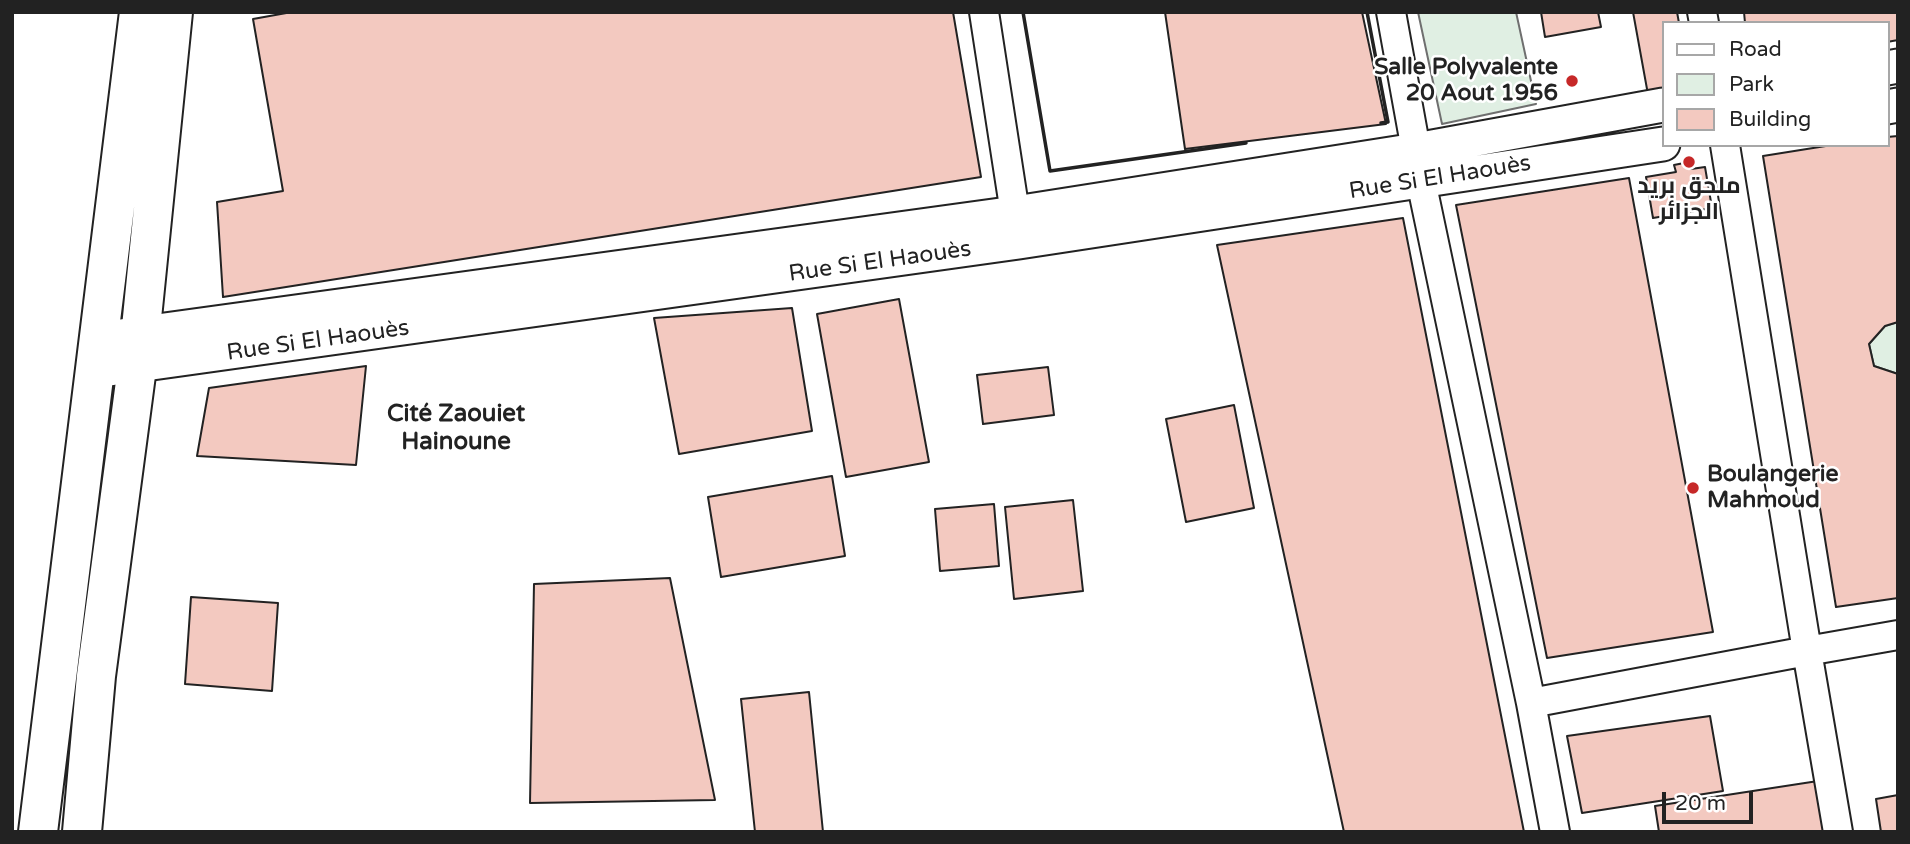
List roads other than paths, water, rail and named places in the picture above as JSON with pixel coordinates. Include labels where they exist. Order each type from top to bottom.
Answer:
[{"type":"main road","points":[[38,832],[139,12]]},
{"type":"main road","points":[[82,832],[96,676],[139,350],[173,12]]},
{"type":"street","points":[[984,12],[1017,228]]},
{"type":"street","points":[[1391,12],[1419,166],[1531,702],[1555,832]]},
{"type":"street","name":"Rue Si El Haouès","points":[[1419,166],[1661,106]]},
{"type":"street","name":"Rue Si El Haouès","points":[[97,355],[1017,228],[1419,166],[1661,144]]},
{"type":"street","points":[[1725,147],[1838,832]]},
{"type":"street","points":[[1531,702],[1898,635]]},
{"type":"place","name":"Salle Polyvalente 20 Aout 1956","points":[[1572,81]]},
{"type":"place","name":"ملحق بريد الجزائر","points":[[1689,162]]},
{"type":"place","name":"Boulangerie Mahmoud","points":[[1693,488]]},
{"type":"district","name":"Cité Zaouiet Hainoune","points":[[456,429]]}]
